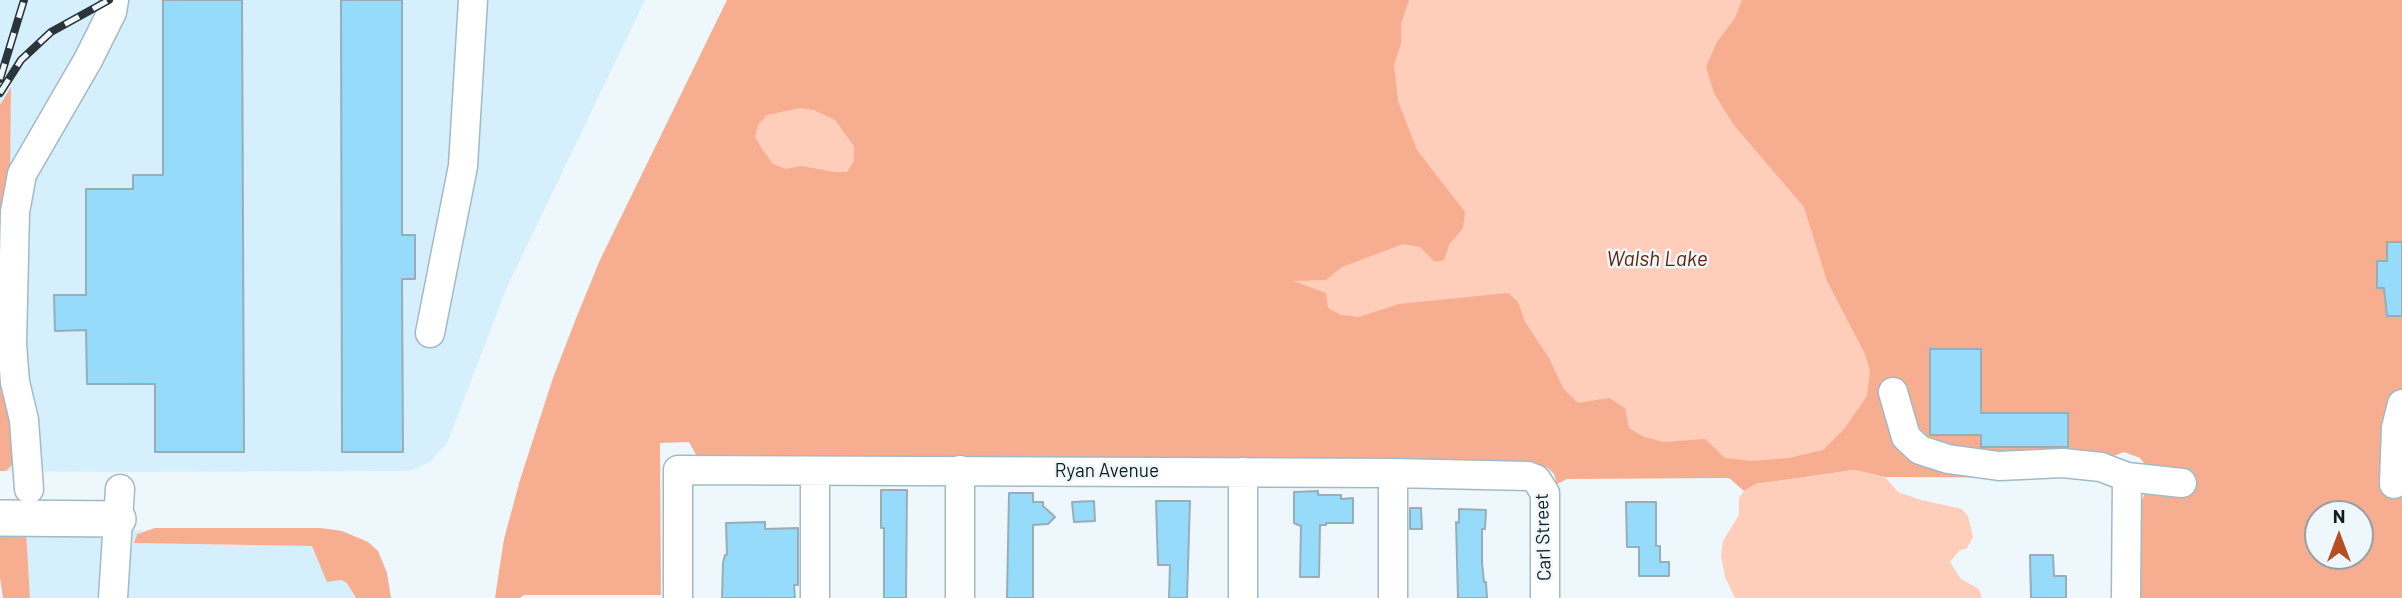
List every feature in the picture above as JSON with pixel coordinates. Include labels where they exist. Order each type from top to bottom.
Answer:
[{"type":"main road","points":[[0,519],[113,509]]},
{"type":"street","points":[[29,489],[24,420],[15,382],[12,344],[15,212],[22,174],[88,60],[114,0]]},
{"type":"street","points":[[430,333],[463,166],[473,0]]},
{"type":"street","points":[[1893,392],[1906,437],[1920,450],[1948,459],[1999,466],[2063,463],[2101,467],[2127,477],[2182,483]]},
{"type":"street","points":[[2394,484],[2396,428],[2402,404]]},
{"type":"street","name":"Ryan Avenue","points":[[678,598],[678,470],[1393,473],[1517,475],[1536,479]]},
{"type":"street","points":[[960,470],[960,598]]},
{"type":"street","points":[[815,471],[815,598]]},
{"type":"street","points":[[1243,472],[1243,598]]},
{"type":"street","points":[[1393,473],[1393,598]]},
{"type":"street","points":[[2126,598],[2127,477]]},
{"type":"street","name":"Carl Street","points":[[1536,479],[1545,493],[1545,598]]},
{"type":"street","points":[[113,509],[113,598]]},
{"type":"shaded area","points":[[0,0],[645,0],[506,289],[448,441],[431,461],[413,470],[398,471],[111,472],[6,471],[18,459],[5,364],[11,89],[0,105]]},
{"type":"shaded area","points":[[727,0],[2402,0],[2402,598],[2138,598],[2138,511],[2147,487],[2147,467],[2140,458],[2124,452],[2106,459],[2099,481],[2088,478],[1885,477],[1854,470],[1756,484],[1744,491],[1729,478],[1567,479],[1557,484],[1554,474],[1538,464],[698,458],[689,442],[660,443],[661,595],[524,595],[520,598],[495,598],[504,539],[520,480],[553,378],[600,260]]},
{"type":"shaded area","points":[[11,87],[10,174],[18,459],[6,471],[0,471],[0,105]]},
{"type":"shaded area","points":[[155,528],[320,528],[342,531],[368,542],[378,551],[387,573],[391,598],[356,598],[347,583],[341,580],[327,582],[312,546],[134,543],[137,534]]},
{"type":"shaded area","points":[[0,530],[26,530],[30,598],[3,598],[0,578]]},
{"type":"shaded area","points":[[26,530],[144,530],[137,534],[135,543],[312,546],[327,581],[341,580],[347,583],[356,598],[30,598]]},
{"type":"water","name":"Walsh Lake","points":[[1409,0],[1742,0],[1735,18],[1717,42],[1706,67],[1714,93],[1733,124],[1804,207],[1827,281],[1865,354],[1870,371],[1867,396],[1844,429],[1823,450],[1789,458],[1751,461],[1725,458],[1705,439],[1664,442],[1644,437],[1629,428],[1625,408],[1609,398],[1578,403],[1563,388],[1549,358],[1525,322],[1518,302],[1508,293],[1399,304],[1359,317],[1341,315],[1328,308],[1326,293],[1293,281],[1326,280],[1342,267],[1403,244],[1420,247],[1435,262],[1444,260],[1449,245],[1463,228],[1465,212],[1417,150],[1398,101],[1394,65],[1401,44],[1401,24]]},
{"type":"water","points":[[800,108],[814,110],[835,120],[854,146],[854,161],[847,172],[801,166],[786,169],[773,164],[755,137],[758,125],[767,115]]},
{"type":"water","points":[[1854,470],[1885,477],[1898,492],[1962,509],[1968,516],[1973,537],[1967,548],[1959,551],[1950,562],[1961,579],[1979,589],[1982,598],[1735,598],[1725,577],[1721,556],[1723,541],[1739,515],[1739,498],[1744,491],[1756,484]]},
{"type":"building","points":[[163,0],[242,0],[244,452],[155,452],[155,384],[87,384],[86,330],[55,331],[54,295],[86,295],[86,189],[133,189],[133,175],[163,175]]},
{"type":"building","points":[[341,0],[402,0],[402,235],[415,235],[415,279],[402,279],[403,452],[342,452]]},
{"type":"building","points":[[2387,242],[2402,242],[2402,316],[2387,316],[2384,288],[2377,288],[2377,261],[2387,261]]},
{"type":"building","points":[[1930,349],[1981,349],[1981,413],[2068,413],[2068,447],[1981,447],[1981,435],[1930,435]]},
{"type":"building","points":[[881,490],[907,490],[906,598],[884,598]]},
{"type":"building","points":[[1318,491],[1318,495],[1353,498],[1353,523],[1320,525],[1319,577],[1300,577],[1301,526],[1294,523],[1294,492]]},
{"type":"building","points":[[1009,493],[1033,493],[1033,502],[1043,502],[1043,506],[1055,517],[1048,524],[1033,525],[1033,598],[1007,598]]},
{"type":"building","points":[[1094,501],[1095,521],[1074,522],[1072,502]]},
{"type":"building","points":[[1156,501],[1190,501],[1187,598],[1169,598],[1170,565],[1158,565]]},
{"type":"building","points":[[1626,502],[1656,502],[1656,546],[1660,546],[1660,562],[1669,562],[1669,576],[1639,576],[1639,547],[1627,547]]},
{"type":"building","points":[[1410,508],[1421,508],[1422,529],[1410,529]]},
{"type":"building","points":[[1459,509],[1486,510],[1485,529],[1482,529],[1482,563],[1487,598],[1458,598],[1456,522],[1459,523]]},
{"type":"building","points":[[765,522],[765,529],[798,528],[798,585],[794,585],[795,598],[722,598],[723,563],[727,555],[726,523]]},
{"type":"building","points":[[2030,555],[2053,555],[2054,576],[2066,576],[2066,598],[2031,598]]},
{"type":"railway","points":[[0,79],[24,0]]},
{"type":"railway","points":[[0,93],[21,60],[51,32],[109,0]]}]
